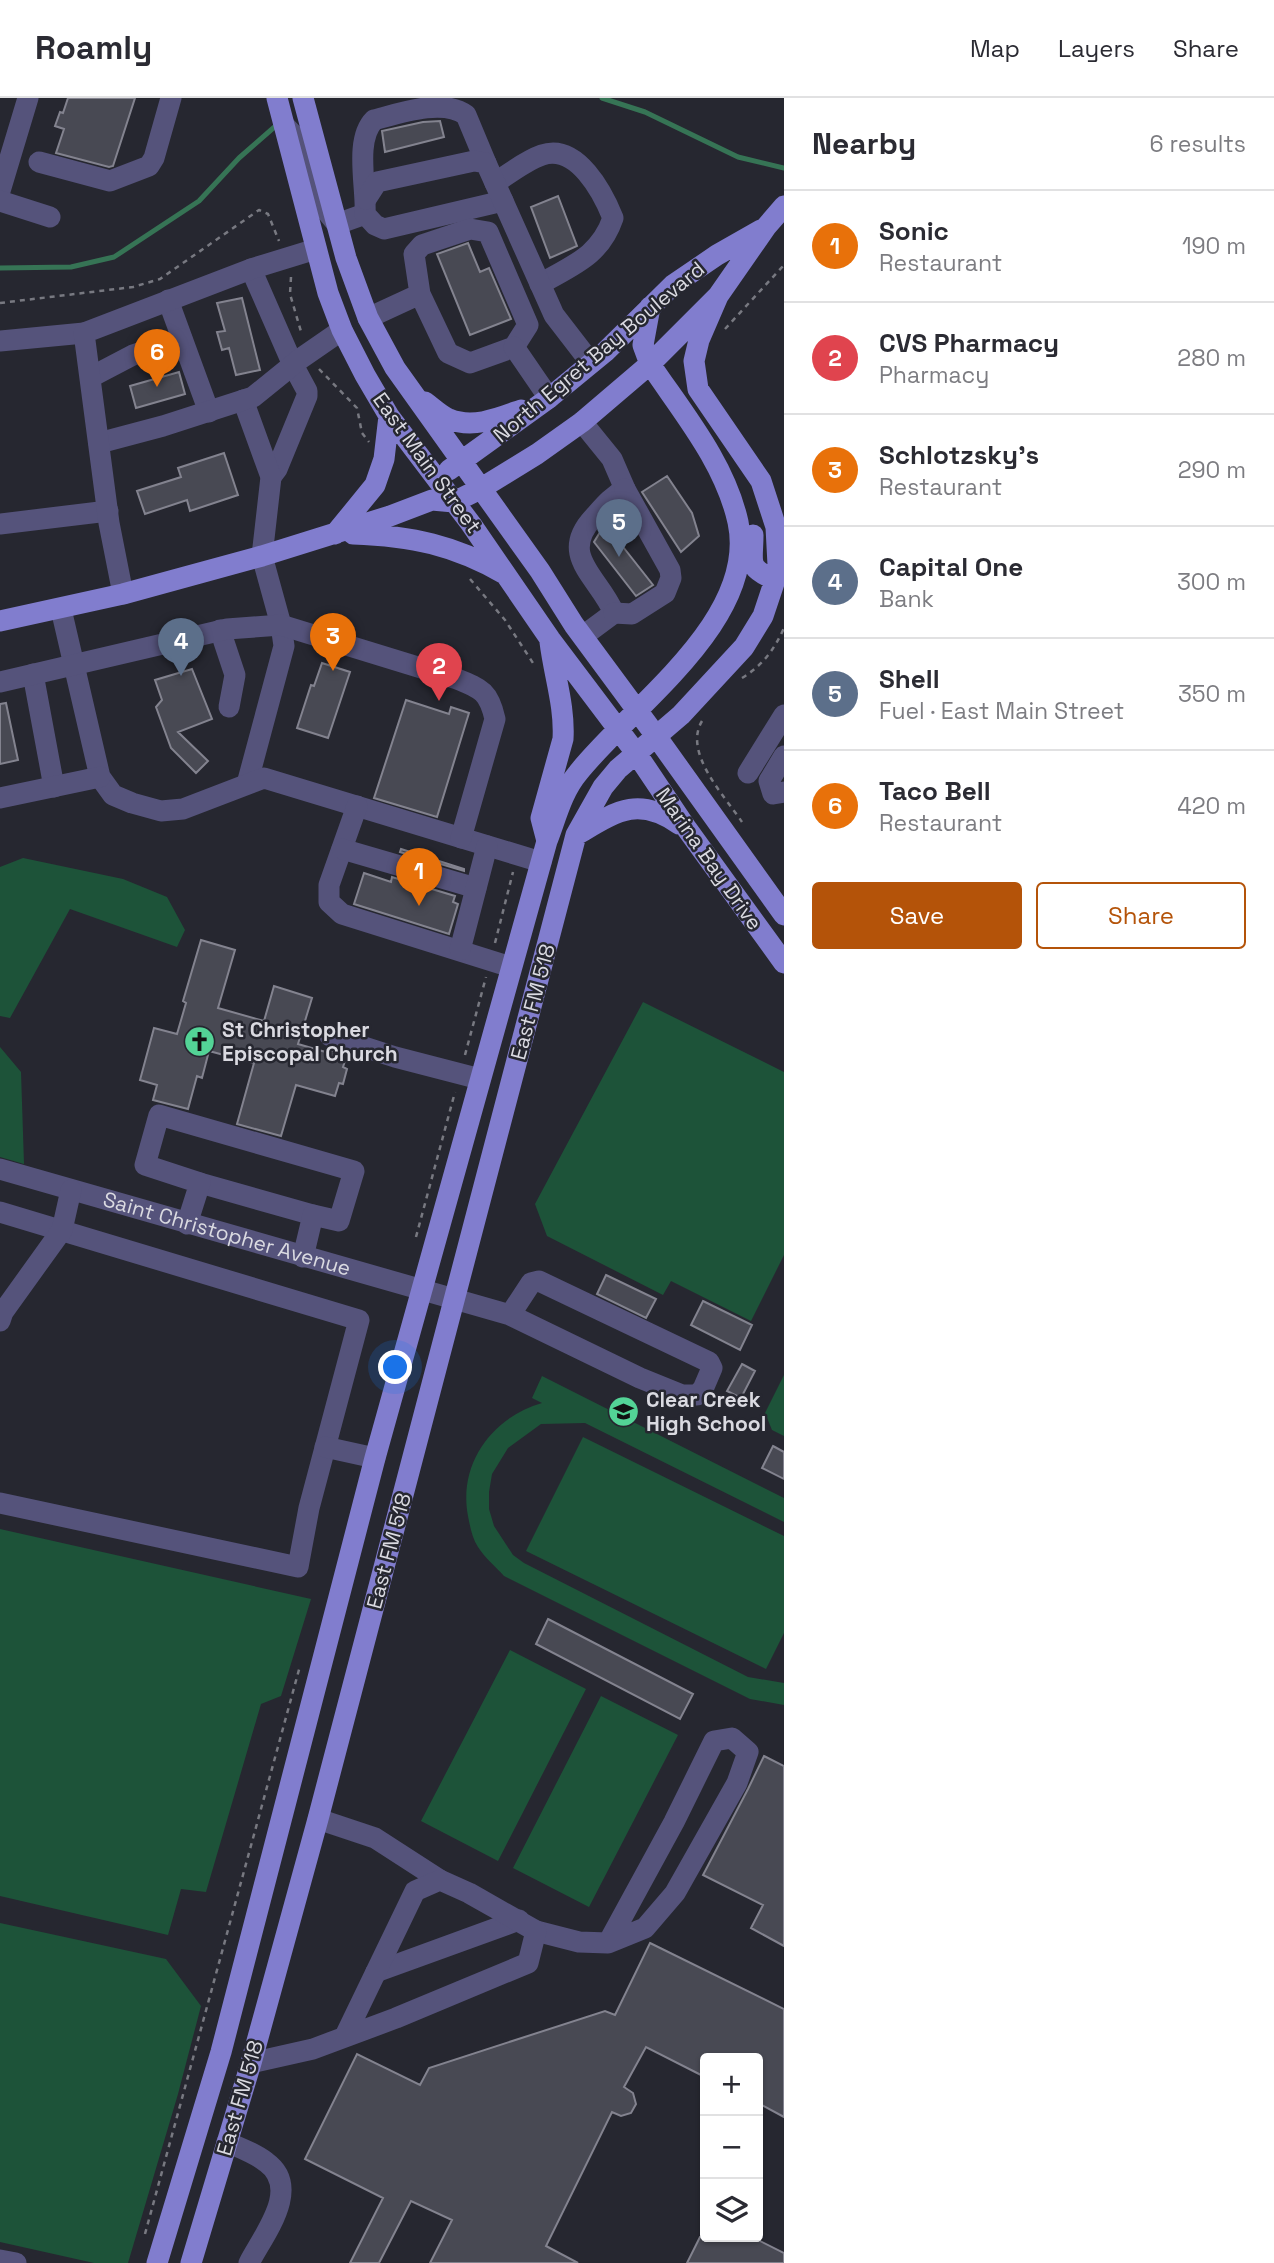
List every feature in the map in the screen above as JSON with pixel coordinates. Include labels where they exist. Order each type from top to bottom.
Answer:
[{"type":"main road","name":"East Main Street","points":[[277,98],[328,293],[342,330],[365,374],[389,416],[636,753]]},
{"type":"main road","name":"East Main Street","points":[[303,98],[346,258],[368,318],[395,368],[540,570],[574,625],[656,736]]},
{"type":"main road","name":"North Egret Bay Boulevard","points":[[454,502],[537,454],[582,422],[650,364],[718,296],[783,207]]},
{"type":"main road","name":"North Egret Bay Boulevard","points":[[436,479],[549,398],[591,363],[673,285],[717,255],[766,227]]},
{"type":"main road","name":"East FM 518","points":[[194,2254],[318,1819],[576,835],[603,787],[636,753],[681,715],[744,647],[780,583],[776,527],[761,481],[698,389],[694,361],[699,340],[718,296]]},
{"type":"main road","points":[[650,307],[643,345],[650,364],[718,467],[744,496],[753,535],[752,563],[755,570],[780,583]]},
{"type":"main road","points":[[414,395],[449,419],[471,423],[494,421],[549,398]]},
{"type":"main road","points":[[335,534],[374,485],[384,459],[389,416]]},
{"type":"main road","name":"East FM 518","points":[[157,2263],[220,2052],[375,1458],[547,841],[565,793],[576,774],[663,685],[709,630],[727,601],[735,578],[739,551],[738,524],[718,467]]},
{"type":"main road","points":[[432,500],[436,479]]},
{"type":"main road","points":[[0,621],[123,594],[262,556],[432,500],[454,502]]},
{"type":"main road","points":[[335,534],[380,535],[436,543],[507,575]]},
{"type":"main road","points":[[547,841],[541,818],[564,730],[562,699],[552,663],[550,639]]},
{"type":"main road","name":"Marina Bay Drive","points":[[656,736],[784,915]]},
{"type":"main road","name":"Marina Bay Drive","points":[[636,753],[784,963]]},
{"type":"main road","points":[[576,835],[624,810],[641,807],[662,812],[687,829]]},
{"type":"main road","points":[[375,1458],[412,1466]]},
{"type":"main road","points":[[282,1814],[318,1819]]},
{"type":"main road","points":[[220,2052],[250,2063]]},
{"type":"main road","points":[[166,2232],[194,2254]]},
{"type":"street","points":[[0,191],[28,98]]},
{"type":"street","points":[[39,162],[110,181],[149,166],[154,158],[172,98]]},
{"type":"street","points":[[540,284],[590,256],[605,239],[611,226],[613,218],[608,206],[585,169],[567,157],[545,153],[528,162],[499,192],[384,229],[375,225],[366,207],[362,175],[370,125],[374,120],[443,106],[460,111],[466,116],[486,163],[499,192],[540,284],[554,315],[591,363]]},
{"type":"street","points":[[285,126],[304,146],[319,202],[337,224],[366,207],[377,182],[474,160],[486,163]]},
{"type":"street","points":[[0,201],[50,217]]},
{"type":"street","points":[[470,229],[488,232],[528,326],[514,347],[470,363],[449,353],[420,294],[414,254],[422,245],[470,229]]},
{"type":"street","points":[[0,341],[84,333],[168,300],[316,249]]},
{"type":"street","points":[[251,270],[300,359],[307,391],[277,469],[271,477]]},
{"type":"street","points":[[368,318],[420,294]]},
{"type":"street","points":[[168,300],[209,411]]},
{"type":"street","points":[[99,443],[253,397],[342,330]]},
{"type":"street","points":[[84,333],[108,511],[123,594]]},
{"type":"street","points":[[91,377],[133,355],[182,339]]},
{"type":"street","points":[[514,347],[549,398]]},
{"type":"street","points":[[243,400],[271,477],[262,556],[284,646],[247,784]]},
{"type":"street","points":[[582,422],[612,459],[625,489],[670,570],[671,578],[665,593],[632,614],[614,612],[583,636]]},
{"type":"street","points":[[614,612],[583,564],[578,551],[578,537],[614,495],[625,489]]},
{"type":"street","points":[[0,524],[108,511]]},
{"type":"street","points":[[61,609],[100,777],[113,795],[161,811],[183,809],[264,778],[541,862]]},
{"type":"street","points":[[0,682],[220,630],[281,625],[457,679],[481,689],[491,702],[495,719],[461,838]]},
{"type":"street","points":[[220,630],[235,676],[229,707]]},
{"type":"street","points":[[33,674],[54,787]]},
{"type":"street","points":[[748,772],[784,715]]},
{"type":"street","points":[[775,796],[769,781],[784,756]]},
{"type":"street","points":[[775,796],[784,775]]},
{"type":"street","points":[[0,798],[100,777]]},
{"type":"street","points":[[357,806],[329,885],[329,902],[342,914],[511,967]]},
{"type":"street","points":[[460,950],[487,846]]},
{"type":"street","points":[[342,849],[476,888]]},
{"type":"street","points":[[330,1036],[395,1057],[480,1079]]},
{"type":"street","points":[[159,1115],[354,1171],[339,1221],[313,1215],[145,1165],[159,1115]]},
{"type":"street","name":"Saint Christopher Avenue","points":[[0,1169],[510,1315],[640,1378],[690,1397],[703,1389],[712,1368],[709,1362],[539,1281],[531,1283],[510,1315]]},
{"type":"street","points":[[187,1223],[200,1183]]},
{"type":"street","points":[[0,1321],[3,1312],[62,1230],[71,1191]]},
{"type":"street","points":[[0,1212],[359,1320],[309,1508],[298,1567],[0,1503]]},
{"type":"street","points":[[303,1257],[313,1215]]},
{"type":"street","points":[[325,1447],[375,1458]]},
{"type":"street","points":[[318,1819],[375,1838],[440,1880],[528,1926],[579,1942],[608,1943],[645,1928],[675,1893],[737,1783],[748,1752],[732,1738],[714,1741],[674,1822],[608,1943]]},
{"type":"street","points":[[345,2036],[415,1891],[440,1880]]},
{"type":"street","points":[[376,1972],[528,1926]]},
{"type":"street","points":[[250,2063],[313,2049],[528,1963],[528,1926]]},
{"type":"street","points":[[227,2141],[265,2161],[276,2171],[282,2182],[282,2199],[249,2263]]},
{"type":"street","points":[[0,2260],[16,2263]]},
{"type":"path","points":[[0,303],[133,287],[160,279],[260,210],[268,214],[292,280],[290,294],[300,359],[318,368],[357,408],[362,433],[372,444]]},
{"type":"path","points":[[718,336],[784,265]]},
{"type":"path","points":[[465,575],[483,592],[505,620],[535,666]]},
{"type":"green space","points":[[23,858],[123,879],[167,897],[185,930],[177,947],[70,909],[10,1018],[0,1016],[0,867]]},
{"type":"green space","points":[[643,1002],[784,1072],[784,1255],[751,1321],[671,1281],[663,1295],[547,1236],[535,1204]]},
{"type":"green space","points":[[0,1047],[21,1072],[24,1164],[0,1157]]},
{"type":"green space","points":[[784,1375],[784,1436],[772,1430],[765,1413]]},
{"type":"green space","points":[[542,1376],[784,1498],[784,1522],[585,1423],[541,1424],[508,1448],[492,1474],[489,1509],[494,1526],[513,1555],[748,1677],[784,1683],[784,1705],[750,1699],[504,1576],[481,1551],[468,1516],[468,1478],[474,1461],[494,1431],[508,1419],[542,1403],[532,1398]]},
{"type":"green space","points":[[583,1437],[784,1536],[784,1633],[766,1669],[526,1551]]},
{"type":"green space","points":[[0,1529],[311,1599],[281,1696],[261,1704],[206,1892],[181,1889],[168,1935],[0,1896]]},
{"type":"green space","points":[[510,1650],[586,1689],[498,1861],[421,1821]]},
{"type":"green space","points":[[601,1696],[678,1735],[589,1907],[513,1868]]},
{"type":"green space","points":[[0,1923],[166,1959],[201,2006],[128,2263],[94,2263],[0,2242]]},
{"type":"building","points":[[68,98],[135,98],[113,166],[56,153],[64,129],[55,126]]},
{"type":"building","points":[[440,121],[444,137],[385,152],[382,131]]},
{"type":"building","points":[[558,196],[577,246],[550,258],[531,207]]},
{"type":"building","points":[[468,243],[480,272],[489,268],[511,319],[470,335],[437,254]]},
{"type":"building","points":[[242,298],[260,370],[236,375],[229,348],[222,350],[217,332],[225,331],[217,303]]},
{"type":"building","points":[[179,372],[185,394],[136,408],[130,386]]},
{"type":"building","points":[[224,453],[238,495],[190,511],[187,500],[145,514],[137,491],[181,477],[178,468]]},
{"type":"building","points":[[667,476],[692,513],[699,536],[681,552],[642,492]]},
{"type":"building","points":[[605,524],[653,585],[636,596],[594,542]]},
{"type":"building","points":[[322,663],[350,672],[328,738],[297,728],[311,685],[314,686]]},
{"type":"building","points":[[192,669],[212,719],[178,732],[208,761],[196,773],[171,748],[156,707],[162,700],[155,680]]},
{"type":"building","points":[[406,700],[449,714],[451,707],[469,713],[437,817],[374,798]]},
{"type":"building","points":[[6,703],[18,760],[0,764],[0,704]]},
{"type":"building","points":[[401,849],[464,869],[464,871],[400,852]]},
{"type":"building","points":[[364,873],[391,882],[392,877],[455,896],[453,902],[458,904],[449,934],[354,904]]},
{"type":"building","name":"St Christopher Episcopal Church","points":[[201,940],[235,950],[218,1008],[264,1021],[274,986],[312,998],[298,1044],[347,1055],[343,1067],[347,1069],[343,1084],[339,1083],[335,1096],[296,1085],[281,1136],[237,1124],[254,1063],[209,1051],[202,1078],[197,1076],[188,1109],[153,1100],[157,1085],[140,1080],[154,1028],[177,1034],[186,1003],[183,1001]]},
{"type":"building","points":[[606,1275],[656,1299],[646,1318],[597,1294]]},
{"type":"building","points":[[703,1301],[752,1325],[740,1350],[691,1325]]},
{"type":"building","points":[[742,1364],[755,1371],[741,1398],[727,1391]]},
{"type":"building","points":[[773,1446],[784,1452],[784,1479],[762,1468]]},
{"type":"building","points":[[548,1619],[693,1694],[680,1719],[536,1644]]},
{"type":"building","points":[[764,1756],[784,1766],[784,1946],[751,1928],[763,1905],[703,1875]]},
{"type":"building","points":[[650,1943],[784,2009],[784,2117],[763,2106],[763,2053],[700,2053],[700,2074],[646,2047],[624,2087],[633,2093],[636,2104],[631,2113],[621,2116],[612,2112],[546,2246],[578,2263],[430,2263],[452,2220],[411,2201],[379,2263],[350,2263],[383,2198],[305,2159],[357,2054],[420,2085],[429,2068],[605,2011],[615,2015]]},
{"type":"building","points":[[700,2237],[700,2242],[762,2242],[784,2253],[784,2263],[687,2263]]},
{"type":"waterway","points":[[602,98],[645,112],[738,157],[784,168]]},
{"type":"waterway","points":[[0,268],[71,267],[114,257],[199,201],[239,158],[279,123]]},
{"type":"place","name":"Taco Bell","points":[[157,387]]},
{"type":"place","name":"Shell","points":[[619,557]]},
{"type":"place","name":"Schlotzsky's","points":[[333,671]]},
{"type":"place","name":"Capital One","points":[[181,676]]},
{"type":"place","name":"CVS Pharmacy","points":[[439,701]]},
{"type":"place","name":"Sonic","points":[[419,906]]},
{"type":"place","name":"St Christopher Episcopal Church","points":[[199,1042]]},
{"type":"place","name":"Clear Creek High School","points":[[623,1412]]}]
